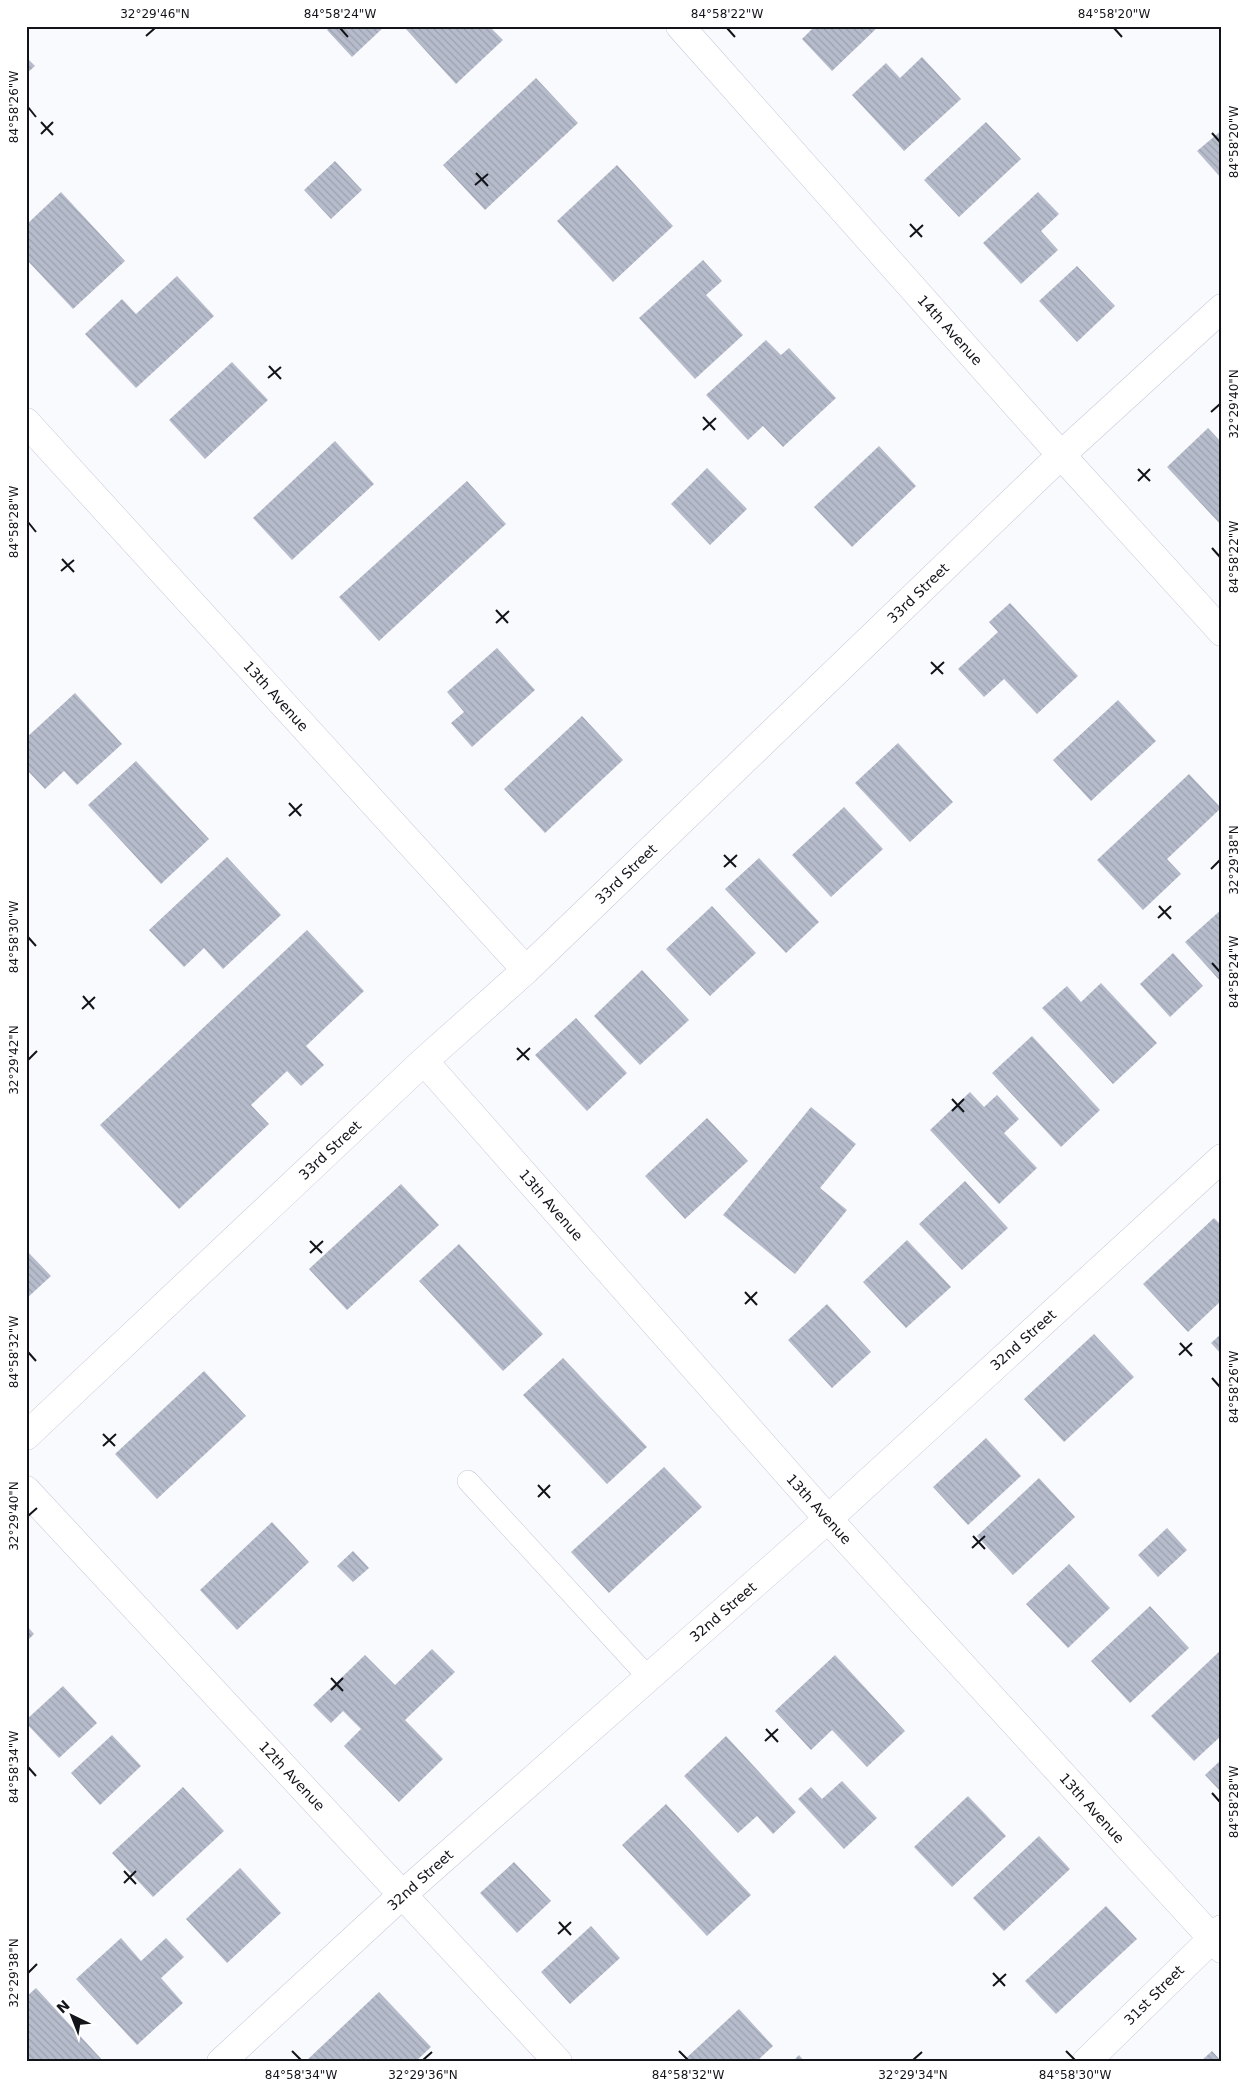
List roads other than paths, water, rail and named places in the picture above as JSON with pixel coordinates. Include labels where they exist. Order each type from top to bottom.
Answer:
[{"type":"street","name":"14th Avenue","points":[[680,26],[1061,455],[1222,632]]},
{"type":"street","name":"33rd Street","points":[[26,1436],[424,1062],[526,970],[1061,455],[1222,308]]},
{"type":"street","name":"13th Avenue","points":[[26,422],[526,970]]},
{"type":"street","name":"13th Avenue","points":[[424,1062],[828,1519],[1218,1939]]},
{"type":"street","name":"32nd Street","points":[[221,2062],[402,1895],[828,1519],[1222,1158]]},
{"type":"street","name":"12th Avenue","points":[[26,1490],[558,2062]]},
{"type":"street","name":"31st Street","points":[[1086,2062],[1218,1939]]},
{"type":"lane","points":[[468,1481],[648,1677]]}]
